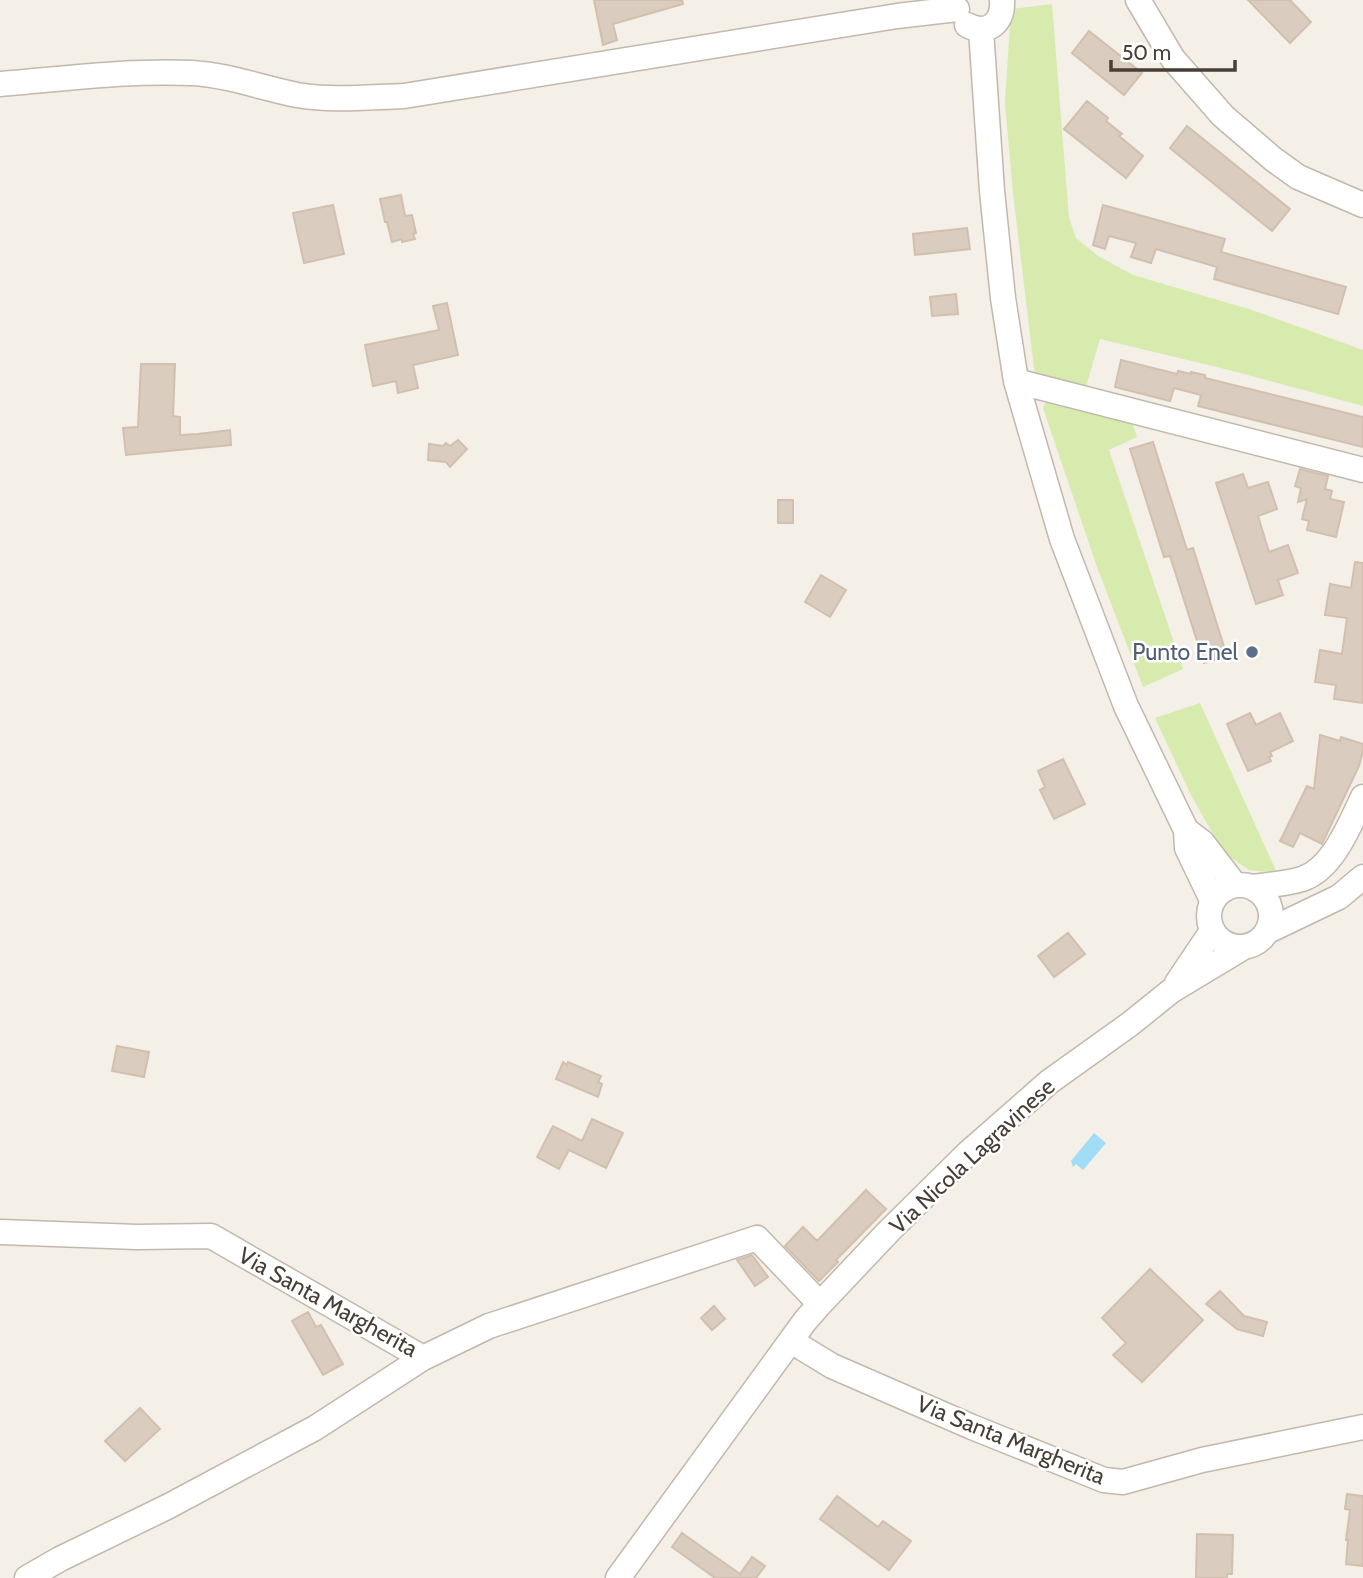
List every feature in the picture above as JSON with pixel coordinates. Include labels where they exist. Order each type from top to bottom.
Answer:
[{"type":"street","points":[[0,84],[153,72],[195,73],[299,95],[338,98],[404,96],[958,5],[961,20],[970,27],[981,30],[990,27],[999,19],[1003,0]]},
{"type":"street","points":[[1138,0],[1173,59],[1223,116],[1298,177],[1363,205]]},
{"type":"street","points":[[981,30],[992,191],[1003,298],[1016,381],[1062,539],[1126,706],[1186,830],[1187,848],[1212,900]]},
{"type":"street","points":[[1016,381],[1363,470]]},
{"type":"street","points":[[1186,830],[1202,842],[1243,886],[1258,889],[1266,897],[1269,920],[1262,939],[1244,947],[1231,947],[1220,941],[1212,932],[1209,921],[1212,900],[1222,890],[1243,886],[1303,879],[1316,871],[1335,853],[1363,797]]},
{"type":"street","points":[[1269,920],[1333,884],[1360,879]]},
{"type":"street","name":"Via Nicola Lagravinese","points":[[1171,990],[1212,932]]},
{"type":"street","name":"Via Nicola Lagravinese","points":[[618,1578],[820,1304],[967,1154],[1049,1082],[1130,1024],[1171,990],[1244,947]]},
{"type":"street","name":"Via Santa Margherita","points":[[0,1232],[137,1237],[211,1236],[423,1357],[489,1326],[757,1238],[820,1304]]},
{"type":"street","name":"Via Santa Margherita","points":[[791,1341],[832,1366],[972,1427],[1104,1480],[1123,1482],[1202,1460],[1363,1427]]},
{"type":"street","points":[[27,1578],[315,1428],[423,1357]]},
{"type":"green space","points":[[1052,4],[1069,218],[1076,238],[1098,256],[1133,275],[1252,310],[1363,350],[1363,406],[1100,339],[1085,390],[1035,376],[1005,103],[1011,9]]},
{"type":"green space","points":[[1047,400],[1131,420],[1137,437],[1109,450],[1183,669],[1143,687],[1097,567],[1043,408]]},
{"type":"green space","points":[[1200,703],[1277,873],[1249,870],[1223,852],[1191,795],[1155,718]]},
{"type":"water","points":[[1094,1133],[1106,1143],[1083,1170],[1076,1164],[1073,1167],[1071,1161]]},
{"type":"building","points":[[594,0],[682,0],[683,4],[613,24],[617,40],[603,45]]},
{"type":"building","points":[[1248,0],[1290,0],[1311,22],[1290,43]]},
{"type":"building","points":[[1089,31],[1142,73],[1124,95],[1072,53]]},
{"type":"building","points":[[1087,101],[1108,118],[1106,121],[1122,134],[1119,136],[1143,156],[1126,178],[1064,129]]},
{"type":"building","points":[[1187,126],[1290,209],[1272,231],[1170,148]]},
{"type":"building","points":[[401,195],[405,216],[412,215],[415,239],[392,242],[380,199]]},
{"type":"building","points":[[333,205],[344,254],[304,263],[293,213]]},
{"type":"building","points":[[1103,205],[1225,239],[1221,252],[1346,287],[1338,314],[1214,279],[1217,267],[1156,249],[1151,263],[1131,257],[1136,243],[1109,236],[1105,249],[1093,245]]},
{"type":"building","points":[[967,228],[970,249],[915,255],[913,234]]},
{"type":"building","points":[[956,294],[958,314],[932,316],[930,297]]},
{"type":"building","points":[[447,303],[458,355],[413,365],[418,388],[398,393],[396,381],[373,386],[365,345],[439,330],[433,306]]},
{"type":"building","points":[[1121,360],[1177,374],[1178,371],[1205,375],[1205,378],[1363,417],[1363,447],[1198,406],[1201,395],[1174,388],[1170,401],[1115,387]]},
{"type":"building","points":[[141,364],[175,364],[173,416],[180,417],[180,435],[230,430],[231,445],[126,455],[123,428],[138,427]]},
{"type":"building","points":[[458,440],[467,449],[450,467],[446,462],[428,460],[429,444],[443,446],[446,443],[450,446]]},
{"type":"building","points":[[1153,442],[1187,550],[1193,548],[1227,656],[1204,663],[1170,556],[1164,557],[1130,449]]},
{"type":"building","points":[[1300,469],[1328,476],[1325,489],[1332,491],[1330,499],[1344,502],[1336,537],[1307,530],[1309,521],[1302,519],[1307,499],[1298,502],[1301,488],[1295,486]]},
{"type":"building","points":[[1243,474],[1248,488],[1268,482],[1277,509],[1258,516],[1269,552],[1288,545],[1298,573],[1278,580],[1283,595],[1256,604],[1216,483]]},
{"type":"building","points":[[778,500],[793,500],[793,523],[778,523]]},
{"type":"building","points":[[1355,562],[1363,563],[1363,703],[1334,699],[1336,685],[1315,682],[1320,650],[1342,654],[1347,618],[1325,615],[1330,584],[1351,588]]},
{"type":"building","points":[[821,575],[846,590],[830,617],[805,602]]},
{"type":"building","points":[[1250,713],[1256,725],[1280,713],[1293,741],[1270,752],[1271,761],[1248,771],[1227,724]]},
{"type":"building","points":[[1320,735],[1340,741],[1341,737],[1363,744],[1363,751],[1359,766],[1322,844],[1300,833],[1293,847],[1280,841],[1307,786],[1314,789]]},
{"type":"building","points":[[1063,759],[1085,804],[1054,819],[1040,790],[1045,787],[1038,771]]},
{"type":"building","points":[[1068,933],[1085,954],[1054,977],[1038,956]]},
{"type":"building","points":[[117,1046],[149,1052],[144,1077],[112,1071]]},
{"type":"building","points":[[563,1062],[601,1076],[598,1082],[602,1084],[598,1097],[556,1079]]},
{"type":"building","points":[[592,1119],[623,1133],[606,1168],[569,1150],[559,1169],[537,1157],[553,1126],[582,1141]]},
{"type":"building","points":[[866,1190],[886,1209],[819,1281],[785,1246],[803,1227],[817,1241]]},
{"type":"building","points":[[752,1255],[768,1277],[755,1286],[737,1260]]},
{"type":"building","points":[[1150,1269],[1203,1320],[1142,1382],[1113,1355],[1126,1343],[1102,1318]]},
{"type":"building","points":[[1220,1291],[1244,1316],[1267,1322],[1263,1336],[1237,1329],[1206,1304]]},
{"type":"building","points":[[714,1306],[725,1319],[712,1330],[701,1318]]},
{"type":"building","points":[[308,1312],[316,1327],[321,1325],[343,1364],[323,1375],[292,1321]]},
{"type":"building","points":[[140,1408],[160,1429],[125,1461],[105,1441]]},
{"type":"building","points":[[1347,1494],[1363,1496],[1363,1566],[1346,1564],[1350,1510],[1345,1509]]},
{"type":"building","points":[[837,1496],[878,1527],[883,1521],[911,1541],[889,1570],[820,1519]]},
{"type":"building","points":[[682,1533],[740,1574],[752,1557],[765,1566],[756,1578],[715,1578],[672,1547]]},
{"type":"building","points":[[1197,1534],[1233,1535],[1232,1574],[1227,1574],[1227,1578],[1196,1578]]},
{"type":"place","name":"Punto Enel","points":[[1252,652]]}]
